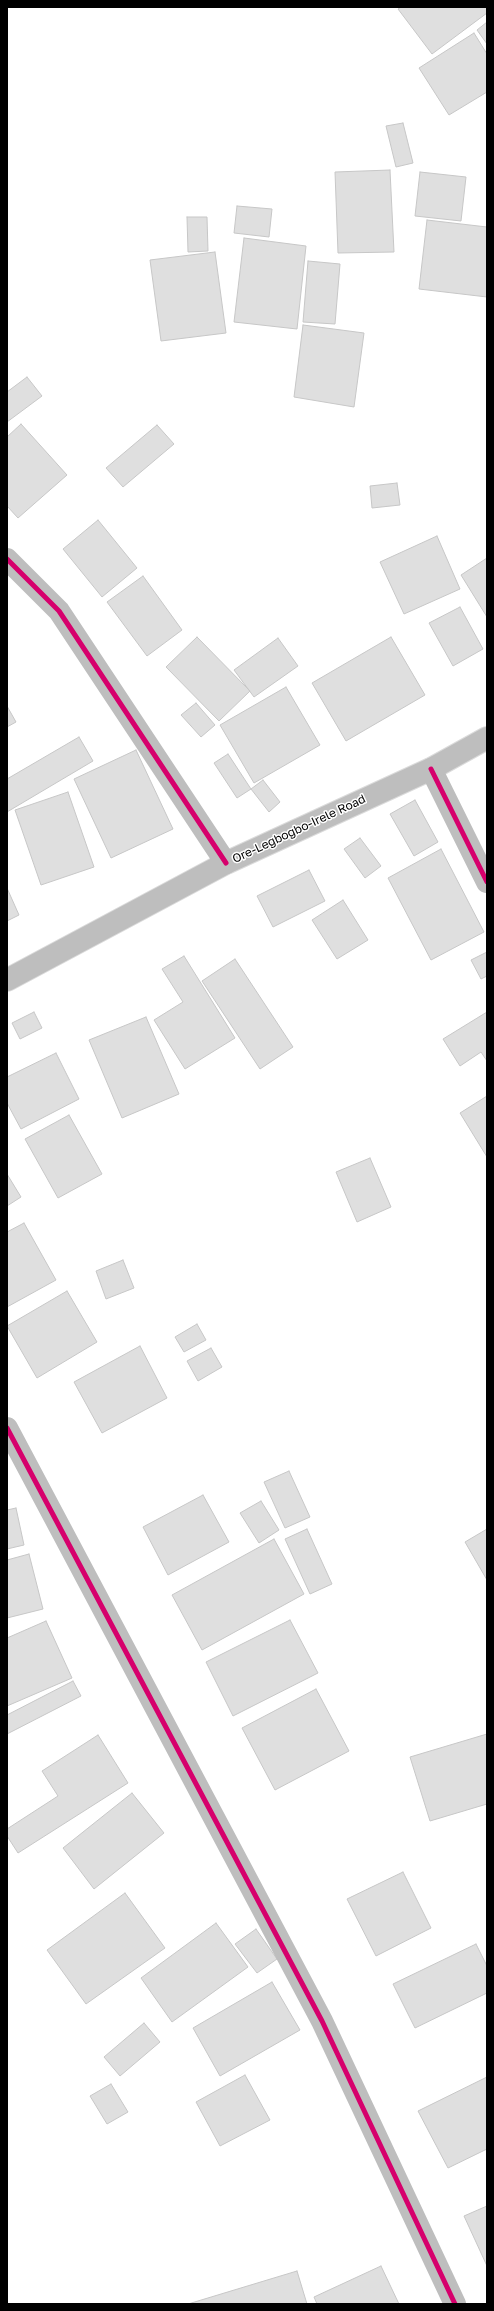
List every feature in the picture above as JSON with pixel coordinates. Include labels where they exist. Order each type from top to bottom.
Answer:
[{"type":"street","points":[[7,559],[60,611],[226,863]]},
{"type":"street","name":"Ore-Legbogbo-Irele Road","points":[[7,980],[226,863],[431,769],[487,738]]},
{"type":"street","points":[[431,769],[487,882]]},
{"type":"street","points":[[7,1428],[322,2021],[455,2304]]},
{"type":"building","points":[[401,7],[487,7],[487,13],[432,54],[398,9]]},
{"type":"building","points":[[487,22],[487,44],[477,30]]},
{"type":"building","points":[[474,33],[487,54],[487,92],[449,115],[419,68]]},
{"type":"building","points":[[403,123],[413,163],[396,167],[386,126]]},
{"type":"building","points":[[390,170],[394,252],[338,253],[335,172]]},
{"type":"building","points":[[420,172],[466,177],[461,221],[415,216]]},
{"type":"building","points":[[237,206],[272,209],[269,237],[234,233]]},
{"type":"building","points":[[187,217],[207,217],[208,251],[188,252]]},
{"type":"building","points":[[427,220],[487,227],[487,297],[419,289]]},
{"type":"building","points":[[244,238],[306,246],[297,329],[234,322]]},
{"type":"building","points":[[215,252],[226,333],[161,341],[150,260]]},
{"type":"building","points":[[308,261],[340,264],[335,324],[303,322]]},
{"type":"building","points":[[303,325],[364,333],[354,407],[294,397]]},
{"type":"building","points":[[27,377],[42,396],[7,422],[7,392]]},
{"type":"building","points":[[21,424],[67,475],[18,518],[7,506],[7,437]]},
{"type":"building","points":[[157,425],[174,444],[123,487],[106,468]]},
{"type":"building","points":[[397,483],[400,505],[372,508],[370,486]]},
{"type":"building","points":[[98,520],[137,568],[102,597],[63,549]]},
{"type":"building","points":[[437,536],[460,589],[404,614],[380,562]]},
{"type":"building","points":[[487,558],[487,617],[461,575]]},
{"type":"building","points":[[143,576],[182,630],[147,656],[107,602]]},
{"type":"building","points":[[460,607],[483,649],[453,666],[429,623]]},
{"type":"building","points":[[197,637],[250,691],[219,721],[166,667]]},
{"type":"building","points":[[391,637],[425,695],[346,741],[312,683]]},
{"type":"building","points":[[278,638],[298,666],[254,697],[234,670]]},
{"type":"building","points":[[286,687],[320,745],[254,783],[220,725]]},
{"type":"building","points":[[196,703],[215,725],[201,737],[181,715]]},
{"type":"building","points":[[7,706],[16,722],[7,727]]},
{"type":"building","points":[[79,737],[93,761],[7,812],[7,779]]},
{"type":"building","points":[[136,750],[173,829],[111,858],[74,779]]},
{"type":"building","points":[[228,754],[251,789],[237,798],[214,763]]},
{"type":"building","points":[[263,780],[280,802],[269,812],[251,789]]},
{"type":"building","points":[[68,792],[94,867],[41,885],[15,810]]},
{"type":"building","points":[[415,800],[438,842],[414,856],[390,814]]},
{"type":"building","points":[[360,838],[381,866],[365,878],[344,849]]},
{"type":"building","points":[[441,849],[484,932],[431,960],[388,878]]},
{"type":"building","points":[[309,870],[325,901],[273,927],[257,896]]},
{"type":"building","points":[[7,888],[19,915],[7,921]]},
{"type":"building","points":[[343,900],[368,940],[337,959],[312,920]]},
{"type":"building","points":[[487,952],[487,976],[481,979],[471,960]]},
{"type":"building","points":[[184,956],[235,1038],[185,1069],[154,1020],[183,1002],[162,969]]},
{"type":"building","points":[[235,959],[293,1047],[260,1069],[202,981]]},
{"type":"building","points":[[34,1012],[42,1028],[20,1039],[12,1023]]},
{"type":"building","points":[[487,1012],[487,1061],[481,1052],[460,1066],[443,1039]]},
{"type":"building","points":[[146,1017],[179,1094],[122,1118],[89,1040]]},
{"type":"building","points":[[56,1053],[79,1099],[21,1129],[7,1103],[7,1077]]},
{"type":"building","points":[[487,1096],[487,1157],[460,1113]]},
{"type":"building","points":[[69,1115],[102,1174],[58,1198],[25,1139]]},
{"type":"building","points":[[370,1158],[391,1207],[357,1222],[336,1172]]},
{"type":"building","points":[[7,1174],[21,1197],[7,1206]]},
{"type":"building","points":[[24,1223],[56,1280],[7,1307],[7,1232]]},
{"type":"building","points":[[123,1260],[134,1288],[106,1299],[96,1271]]},
{"type":"building","points":[[67,1291],[97,1342],[37,1378],[7,1326]]},
{"type":"building","points":[[197,1324],[206,1340],[184,1352],[175,1337]]},
{"type":"building","points":[[140,1346],[167,1398],[102,1433],[74,1382]]},
{"type":"building","points":[[211,1348],[222,1367],[198,1381],[187,1361]]},
{"type":"building","points":[[289,1471],[310,1517],[285,1528],[264,1482]]},
{"type":"building","points":[[203,1495],[229,1542],[168,1575],[143,1527]]},
{"type":"building","points":[[261,1501],[279,1530],[259,1543],[240,1513]]},
{"type":"building","points":[[16,1508],[24,1545],[7,1549],[7,1510]]},
{"type":"building","points":[[307,1529],[332,1584],[310,1594],[285,1539]]},
{"type":"building","points":[[487,1529],[487,1580],[465,1542]]},
{"type":"building","points":[[274,1539],[304,1594],[202,1650],[172,1595]]},
{"type":"building","points":[[29,1554],[43,1609],[7,1618],[7,1560]]},
{"type":"building","points":[[290,1620],[318,1673],[233,1716],[206,1662]]},
{"type":"building","points":[[46,1621],[72,1678],[7,1706],[7,1638]]},
{"type":"building","points":[[73,1681],[81,1696],[7,1734],[7,1715]]},
{"type":"building","points":[[316,1689],[349,1751],[275,1790],[242,1728]]},
{"type":"building","points":[[487,1734],[487,1804],[430,1821],[410,1757]]},
{"type":"building","points":[[98,1735],[128,1783],[18,1853],[7,1836],[7,1829],[58,1796],[42,1771]]},
{"type":"building","points":[[132,1793],[164,1833],[94,1889],[63,1848]]},
{"type":"building","points":[[403,1872],[431,1928],[376,1956],[347,1899]]},
{"type":"building","points":[[125,1893],[165,1948],[86,2004],[47,1950]]},
{"type":"building","points":[[216,1923],[248,1967],[172,2022],[141,1978]]},
{"type":"building","points":[[256,1929],[277,1959],[257,1973],[235,1944]]},
{"type":"building","points":[[476,1944],[487,1966],[487,1993],[415,2028],[393,1984]]},
{"type":"building","points":[[272,1982],[300,2030],[220,2076],[193,2028]]},
{"type":"building","points":[[144,2023],[160,2042],[120,2076],[104,2057]]},
{"type":"building","points":[[245,2075],[270,2120],[220,2146],[196,2102]]},
{"type":"building","points":[[487,2077],[487,2149],[448,2168],[418,2111]]},
{"type":"building","points":[[111,2084],[128,2112],[107,2124],[90,2096]]},
{"type":"building","points":[[487,2206],[487,2266],[464,2216]]},
{"type":"building","points":[[381,2266],[399,2304],[317,2304],[314,2297]]},
{"type":"building","points":[[297,2271],[307,2304],[188,2304]]},
{"type":"cycle path","points":[[7,559],[59,611],[226,863]]},
{"type":"cycle path","points":[[431,769],[487,882]]},
{"type":"cycle path","points":[[7,1428],[322,2021],[455,2304]]}]
